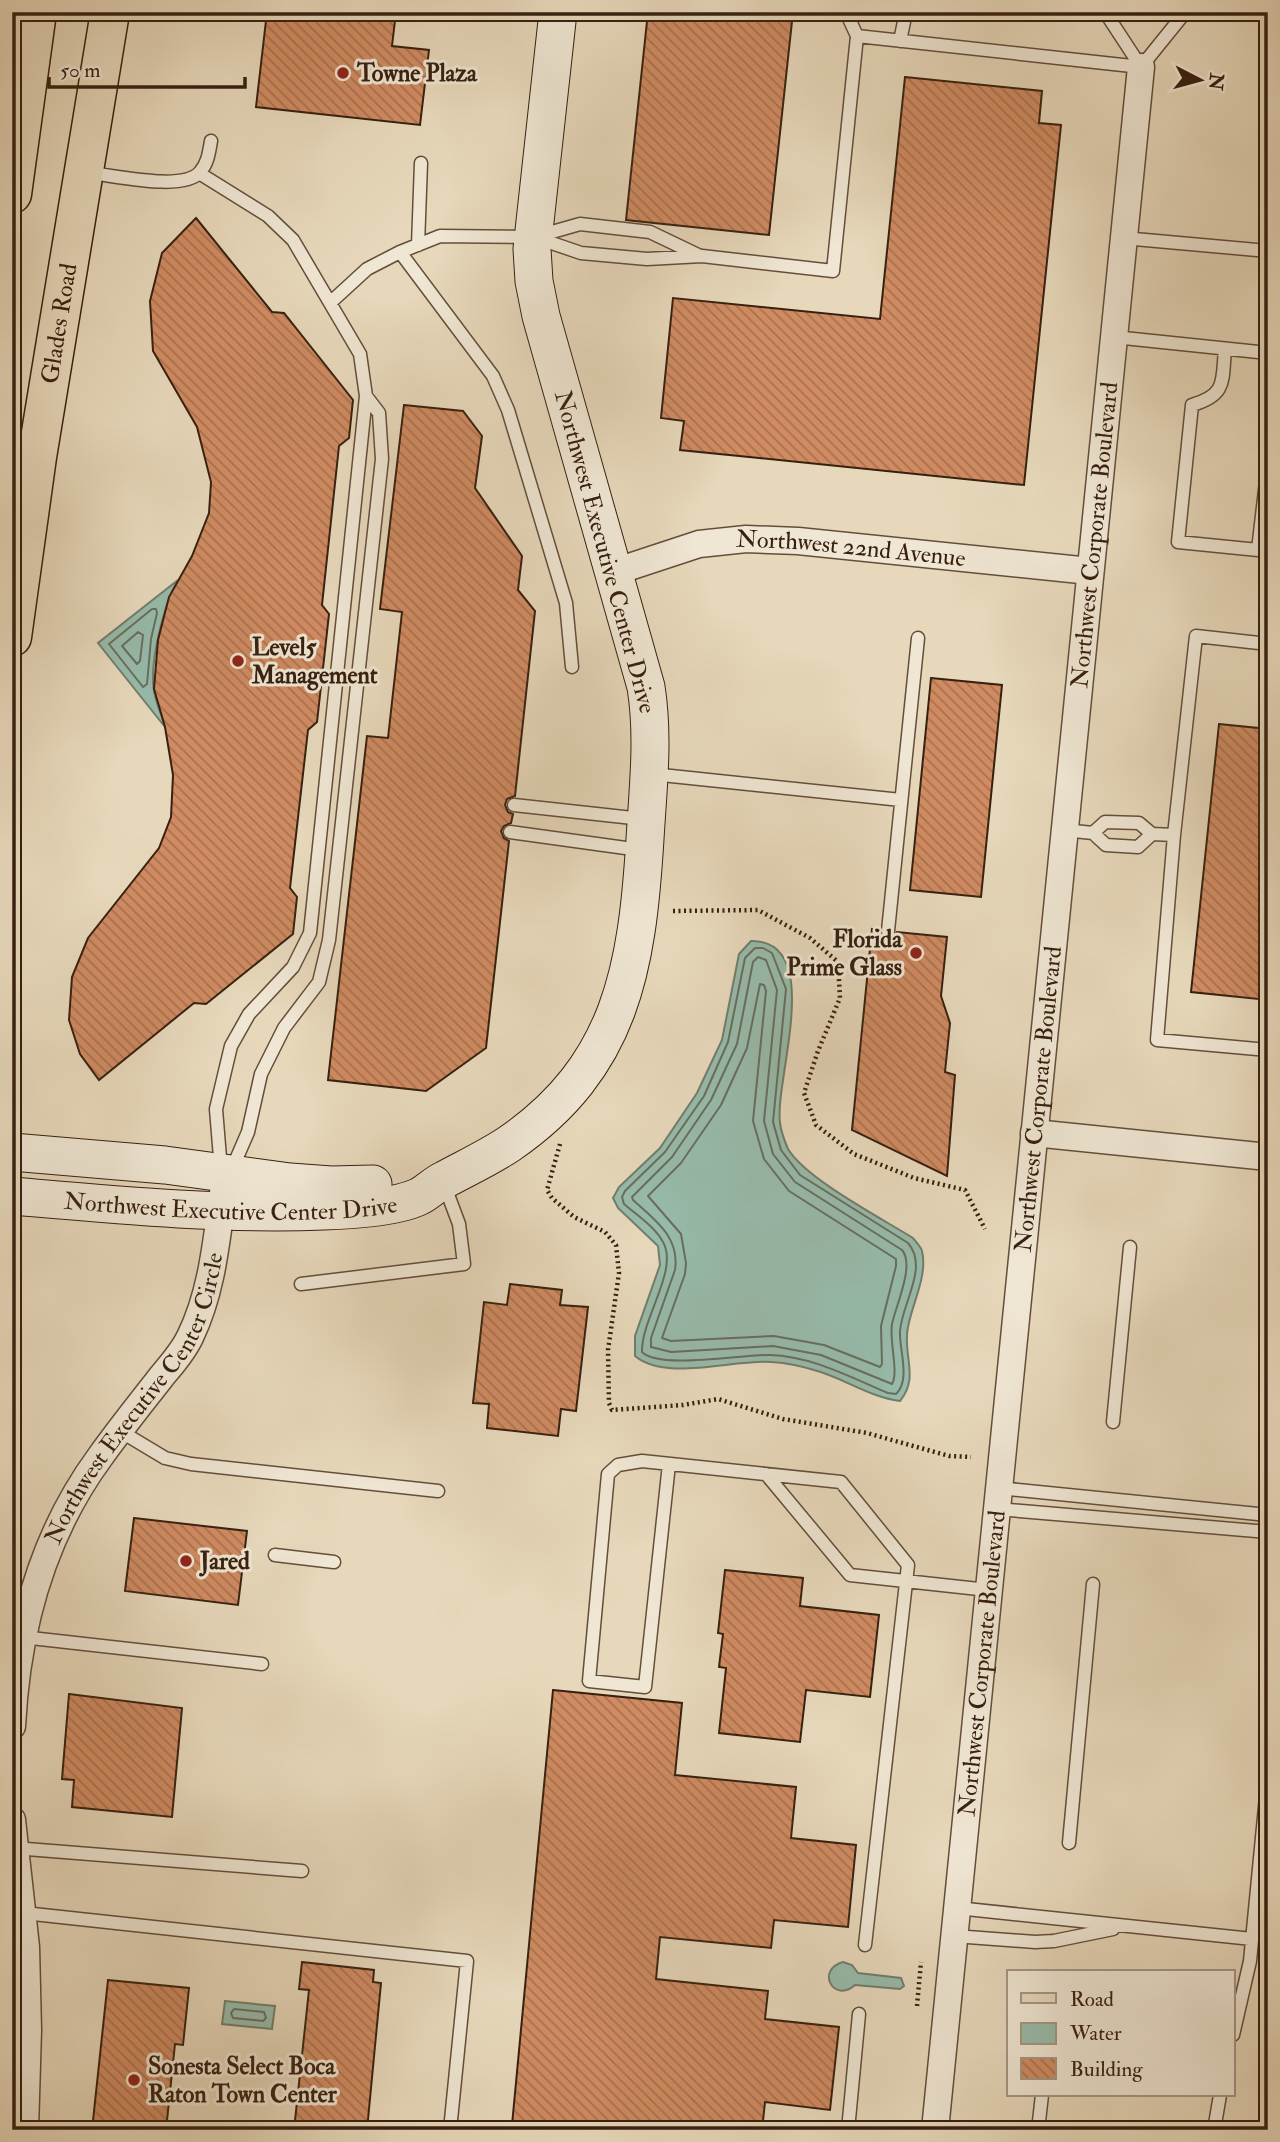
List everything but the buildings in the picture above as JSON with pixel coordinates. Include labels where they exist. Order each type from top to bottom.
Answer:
[{"type":"main road","points":[[12,194],[16,134],[37,12]]},
{"type":"main road","name":"Glades Road","points":[[12,637],[37,457],[110,12]]},
{"type":"street","name":"Northwest Executive Center Drive","points":[[12,1152],[224,1187],[310,1211],[380,1206],[418,1197],[442,1180],[488,1157],[526,1130],[569,1091],[599,1051],[612,1025],[629,967],[639,913],[651,733],[648,702],[541,316],[532,264],[558,12]]},
{"type":"street","name":"Northwest Corporate Boulevard","points":[[935,2130],[1141,67]]},
{"type":"street","name":"Northwest 22nd Avenue","points":[[614,572],[699,544],[746,539],[798,541],[1090,571]]},
{"type":"street","points":[[1034,1133],[1268,1157]]},
{"type":"street","name":"Northwest Executive Center Drive","points":[[12,1196],[168,1209],[224,1187]]},
{"type":"street","name":"Northwest Executive Center Circle","points":[[12,1726],[22,1637],[35,1583],[59,1525],[85,1479],[188,1341],[205,1301],[214,1262],[224,1187]]},
{"type":"street","points":[[12,1820],[24,1913],[28,2030],[26,2130]]},
{"type":"lane","points":[[534,237],[581,253],[647,259],[702,256],[833,271],[856,36],[846,12]]},
{"type":"lane","points":[[900,41],[906,12]]},
{"type":"lane","points":[[1105,12],[1141,67]]},
{"type":"lane","points":[[1141,67],[1187,12]]},
{"type":"lane","points":[[856,36],[1141,67]]},
{"type":"lane","points":[[85,172],[164,182],[186,180],[199,173],[207,162],[211,141]]},
{"type":"lane","points":[[418,245],[421,163]]},
{"type":"lane","points":[[199,173],[268,216],[282,228],[303,254],[360,354],[366,396],[310,933],[293,967],[249,1014],[231,1046],[216,1109],[224,1187]]},
{"type":"lane","points":[[331,302],[367,269],[440,236],[534,237],[580,225],[650,232],[702,256]]},
{"type":"lane","points":[[1123,238],[1268,251]]},
{"type":"lane","points":[[400,252],[493,376],[508,410],[566,603],[572,667]]},
{"type":"lane","points":[[1114,337],[1268,353]]},
{"type":"lane","points":[[1225,349],[1222,384],[1217,394],[1207,401],[1192,405],[1178,542],[1258,550],[1268,464]]},
{"type":"lane","points":[[224,1187],[248,1132],[261,1074],[284,1028],[319,982],[329,940],[383,459],[379,413],[366,396]]},
{"type":"lane","points":[[1268,644],[1196,636],[1174,835],[1157,1040],[1268,1051]]},
{"type":"lane","points":[[888,931],[918,638]]},
{"type":"lane","points":[[649,774],[901,800]]},
{"type":"lane","points":[[514,805],[645,835]]},
{"type":"lane","points":[[1093,833],[1105,821],[1139,823],[1152,834],[1174,835]]},
{"type":"lane","points":[[1064,830],[1093,833],[1106,845],[1138,847],[1152,834]]},
{"type":"lane","points":[[510,832],[645,835]]},
{"type":"lane","points":[[301,1284],[464,1264],[459,1224],[442,1180]]},
{"type":"lane","points":[[1113,1422],[1129,1247]]},
{"type":"lane","points":[[120,1431],[165,1458],[191,1464],[438,1491]]},
{"type":"lane","points":[[669,1464],[645,1688],[589,1681],[608,1474],[618,1465],[642,1461],[841,1482],[908,1565],[865,1945]]},
{"type":"lane","points":[[766,1474],[850,1575],[988,1590]]},
{"type":"lane","points":[[998,1499],[1268,1515]]},
{"type":"lane","points":[[998,1499],[1268,1532]]},
{"type":"lane","points":[[275,1555],[334,1562]]},
{"type":"lane","points":[[1069,1843],[1093,1584]]},
{"type":"lane","points":[[22,1637],[262,1664]]},
{"type":"lane","points":[[1236,2012],[1250,1961],[1268,1776]]},
{"type":"lane","points":[[14,1848],[302,1871]]},
{"type":"lane","points":[[957,1908],[1252,1939]]},
{"type":"lane","points":[[24,1913],[467,1961],[450,2130]]},
{"type":"lane","points":[[954,1936],[1054,1941],[1127,1926]]},
{"type":"lane","points":[[848,2130],[859,2014]]},
{"type":"lane","points":[[1038,2130],[1042,2096]]},
{"type":"lane","points":[[1214,2130],[1220,2096]]},
{"type":"path","points":[[673,911],[758,910],[810,938],[838,962],[840,998],[804,1093],[816,1125],[854,1154],[914,1178],[965,1190],[985,1229]]},
{"type":"path","points":[[561,1140],[547,1190],[552,1199],[574,1217],[605,1232],[616,1245],[619,1273],[608,1350],[609,1403],[612,1410],[673,1406],[718,1399],[783,1419],[867,1433],[949,1456],[971,1457]]},
{"type":"path","points":[[917,2006],[921,1962]]},
{"type":"water","points":[[178,580],[163,618],[154,665],[154,691],[165,727],[98,643]]},
{"type":"water","points":[[751,941],[774,947],[786,963],[792,987],[788,1047],[780,1103],[781,1126],[788,1149],[811,1173],[913,1238],[922,1251],[923,1270],[907,1337],[909,1383],[900,1401],[878,1396],[825,1373],[788,1364],[756,1362],[682,1369],[648,1364],[635,1356],[635,1336],[660,1265],[658,1246],[618,1208],[613,1198],[619,1187],[660,1148],[697,1093],[722,1040],[739,954]]},
{"type":"water","points":[[843,1962],[852,1965],[858,1973],[901,1978],[904,1986],[900,1989],[855,1985],[840,1991],[831,1984],[829,1978],[835,1966]]},
{"type":"water","points":[[225,2001],[275,2006],[272,2029],[222,2024]]},
{"type":"place","name":"Towne Plaza","points":[[343,73]]},
{"type":"place","name":"Level5 Management","points":[[238,661]]},
{"type":"place","name":"Florida Prime Glass","points":[[916,953]]},
{"type":"place","name":"Jared","points":[[186,1561]]},
{"type":"place","name":"Sonesta Select Boca Raton Town Center","points":[[134,2080]]}]
